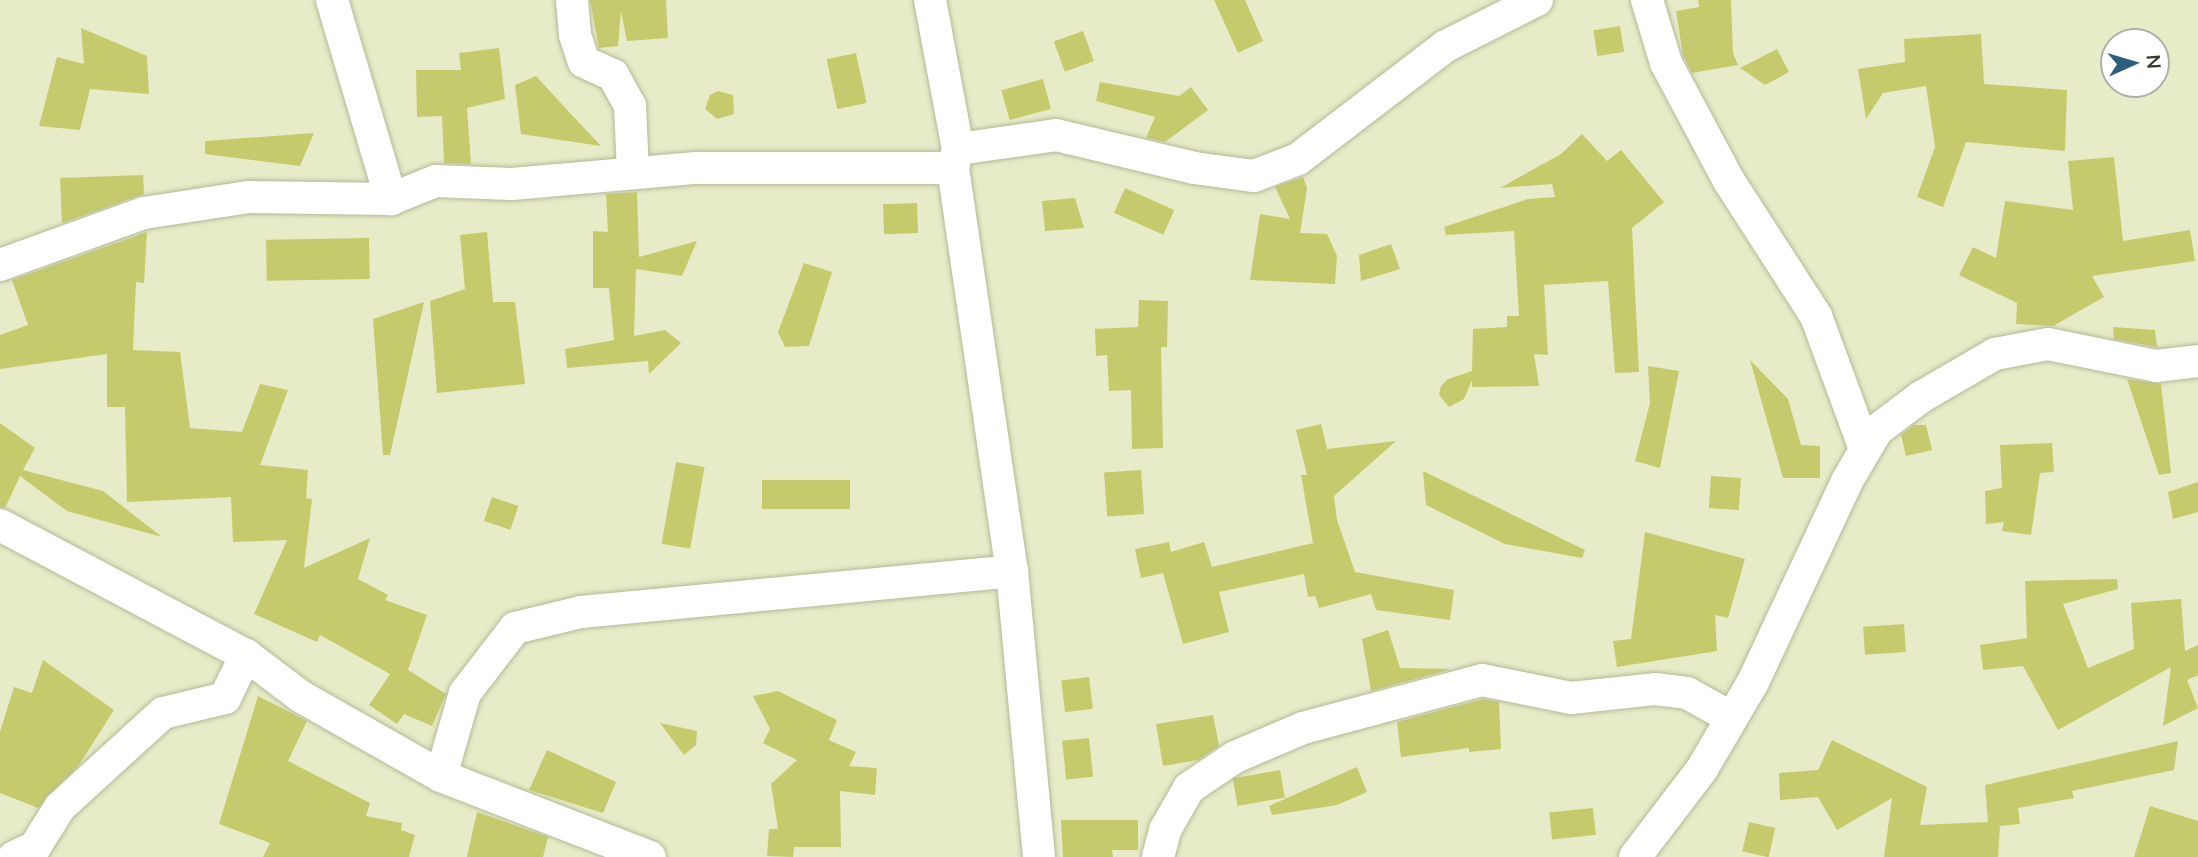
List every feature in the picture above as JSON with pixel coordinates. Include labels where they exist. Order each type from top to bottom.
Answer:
[{"type":"street","points":[[332,0],[391,199]]},
{"type":"street","points":[[572,0],[575,35],[584,62],[613,75],[630,106],[633,171]]},
{"type":"street","points":[[930,0],[955,158],[1012,571],[1039,857]]},
{"type":"street","points":[[0,265],[144,213],[248,197],[391,199],[436,181],[512,184],[633,171],[955,158],[1056,135],[1194,168],[1254,176],[1298,159],[1446,46],[1536,0]]},
{"type":"street","points":[[1647,0],[1666,63],[1710,145],[1816,316],[1865,449]]},
{"type":"street","points":[[1635,857],[1702,769],[1732,718],[1865,449],[1877,430],[1922,397],[1995,354],[2048,344],[2156,366],[2198,361]]},
{"type":"street","points":[[0,525],[246,654],[300,696],[441,776],[650,857]]},
{"type":"street","points":[[441,776],[465,693],[515,628],[581,612],[1012,571]]},
{"type":"street","points":[[14,857],[35,847],[60,807],[163,713],[225,698],[246,654]]},
{"type":"street","points":[[1158,857],[1165,830],[1189,788],[1235,757],[1303,729],[1482,680],[1571,698],[1655,689],[1686,693],[1732,718]]},
{"type":"building","points":[[590,0],[666,0],[668,38],[627,41],[621,11],[618,46],[599,48]]},
{"type":"building","points":[[1214,0],[1245,0],[1263,41],[1238,53]]},
{"type":"building","points":[[1698,0],[1731,0],[1733,53],[1738,65],[1692,73],[1683,55],[1676,11],[1699,7]]},
{"type":"building","points":[[1620,26],[1624,52],[1597,56],[1593,30]]},
{"type":"building","points":[[81,28],[147,56],[149,94],[90,89],[80,130],[39,126],[57,57],[84,64]]},
{"type":"building","points":[[1083,31],[1094,61],[1065,72],[1054,42]]},
{"type":"building","points":[[1981,34],[1984,84],[2067,90],[2065,151],[1966,142],[1943,207],[1917,197],[1935,147],[1926,86],[1883,93],[1866,119],[1858,69],[1905,62],[1904,39]]},
{"type":"building","points":[[499,48],[505,99],[467,108],[471,164],[444,163],[442,116],[417,117],[416,70],[461,70],[459,53]]},
{"type":"building","points":[[1777,49],[1789,72],[1765,85],[1740,68]]},
{"type":"building","points":[[856,53],[867,103],[837,109],[827,59]]},
{"type":"building","points":[[536,76],[601,146],[521,134],[515,85]]},
{"type":"building","points":[[1043,79],[1051,109],[1009,120],[1001,90]]},
{"type":"building","points":[[1100,82],[1179,96],[1191,87],[1208,110],[1165,142],[1146,138],[1155,117],[1096,101]]},
{"type":"building","points":[[718,91],[733,95],[734,114],[717,119],[705,109],[710,95]]},
{"type":"building","points":[[314,133],[300,166],[205,154],[205,141]]},
{"type":"building","points":[[1582,134],[1607,161],[1621,150],[1664,202],[1632,228],[1639,372],[1615,373],[1608,281],[1544,285],[1548,355],[1534,354],[1539,386],[1472,387],[1472,380],[1464,399],[1449,407],[1439,395],[1441,386],[1448,379],[1472,371],[1473,329],[1507,327],[1507,316],[1519,316],[1514,231],[1446,235],[1444,227],[1528,199],[1555,197],[1552,184],[1500,188],[1561,154]]},
{"type":"building","points":[[2114,157],[2123,241],[2190,230],[2195,261],[2092,276],[2104,297],[2053,326],[2016,324],[2017,303],[1959,275],[1973,247],[1996,258],[2005,201],[2073,210],[2068,161]]},
{"type":"building","points":[[143,175],[144,194],[62,223],[60,178]]},
{"type":"building","points":[[1303,177],[1307,188],[1300,233],[1327,234],[1337,256],[1335,284],[1250,280],[1260,214],[1290,219],[1275,187]]},
{"type":"building","points":[[1125,188],[1174,210],[1163,235],[1114,213]]},
{"type":"building","points":[[637,192],[639,257],[697,241],[682,276],[636,269],[634,336],[665,330],[681,343],[649,374],[648,361],[567,368],[565,349],[614,340],[609,288],[593,288],[593,231],[608,232],[606,194]]},
{"type":"building","points":[[1075,198],[1084,228],[1045,231],[1042,201]]},
{"type":"building","points":[[917,203],[918,233],[884,234],[883,204]]},
{"type":"building","points":[[147,232],[144,283],[136,282],[133,350],[180,352],[190,428],[242,432],[260,384],[288,390],[260,465],[308,470],[306,498],[312,499],[304,568],[370,538],[358,579],[388,595],[385,600],[427,615],[408,670],[446,694],[432,726],[404,714],[397,724],[369,705],[390,674],[320,635],[317,642],[254,614],[287,540],[233,542],[231,497],[127,502],[125,407],[107,407],[107,354],[0,369],[0,335],[28,325],[12,280]]},
{"type":"building","points":[[487,232],[493,302],[515,302],[525,384],[437,393],[430,301],[465,289],[460,235]]},
{"type":"building","points":[[369,238],[370,279],[267,281],[266,240]]},
{"type":"building","points":[[1391,244],[1400,269],[1361,281],[1359,255]]},
{"type":"building","points":[[804,263],[832,272],[809,346],[785,347],[778,332]]},
{"type":"building","points":[[1139,300],[1168,301],[1167,347],[1161,347],[1163,448],[1132,449],[1131,390],[1109,391],[1107,355],[1096,356],[1095,329],[1138,327]]},
{"type":"building","points":[[424,302],[390,455],[383,455],[373,319]]},
{"type":"building","points":[[2113,327],[2155,330],[2157,347],[2114,339]]},
{"type":"building","points":[[1750,360],[1788,399],[1801,445],[1820,446],[1820,478],[1783,478]]},
{"type":"building","points":[[1648,366],[1679,371],[1660,468],[1635,461],[1650,403]]},
{"type":"building","points":[[2127,379],[2161,384],[2171,473],[2159,475]]},
{"type":"building","points":[[0,423],[35,448],[23,470],[103,491],[162,537],[67,511],[20,476],[5,508],[0,507]]},
{"type":"building","points":[[1321,424],[1327,449],[1396,441],[1334,496],[1337,520],[1355,572],[1454,590],[1450,620],[1376,610],[1371,594],[1319,608],[1315,596],[1308,597],[1304,574],[1219,592],[1229,632],[1183,644],[1163,573],[1141,578],[1135,549],[1169,542],[1171,552],[1204,542],[1212,567],[1313,543],[1301,475],[1307,475],[1296,430]]},
{"type":"building","points":[[1914,425],[1926,425],[1932,450],[1906,456],[1901,435]]},
{"type":"building","points":[[2052,443],[2054,472],[2040,473],[2031,535],[2002,531],[2004,522],[1986,524],[1985,491],[2002,488],[2000,445]]},
{"type":"building","points":[[676,462],[705,467],[690,549],[662,544]]},
{"type":"building","points":[[1141,470],[1144,514],[1107,516],[1104,473]]},
{"type":"building","points":[[1423,471],[1585,550],[1582,558],[1505,544],[1426,505]]},
{"type":"building","points":[[1711,476],[1741,478],[1739,510],[1709,508]]},
{"type":"building","points":[[762,480],[850,480],[850,509],[762,509]]},
{"type":"building","points":[[2198,482],[2198,512],[2173,519],[2168,492]]},
{"type":"building","points":[[492,497],[518,506],[510,530],[484,521]]},
{"type":"building","points":[[1645,532],[1745,559],[1728,618],[1715,615],[1717,651],[1617,667],[1613,641],[1631,639]]},
{"type":"building","points":[[2117,579],[2118,589],[2063,604],[2088,668],[2134,649],[2131,603],[2181,599],[2185,651],[2198,645],[2198,675],[2187,680],[2198,708],[2163,726],[2171,667],[2058,730],[2023,666],[1983,670],[1980,645],[2027,638],[2025,581]]},
{"type":"building","points":[[1904,624],[1906,652],[1865,655],[1863,627]]},
{"type":"building","points":[[1388,630],[1400,668],[1451,669],[1371,691],[1362,639]]},
{"type":"building","points":[[43,660],[114,710],[79,765],[38,808],[0,793],[0,732],[14,687],[32,693]]},
{"type":"building","points":[[1089,677],[1093,709],[1065,712],[1061,680]]},
{"type":"building","points":[[778,691],[837,720],[829,740],[856,752],[849,766],[877,768],[875,795],[840,791],[841,847],[794,847],[793,857],[767,856],[769,829],[778,829],[771,784],[797,760],[763,743],[770,729],[753,696]]},
{"type":"building","points":[[258,696],[307,721],[288,761],[370,803],[366,816],[402,823],[401,830],[415,835],[409,857],[263,857],[270,843],[219,824]]},
{"type":"building","points":[[1483,699],[1499,702],[1501,749],[1469,752],[1469,748],[1401,757],[1397,722]]},
{"type":"building","points":[[1213,715],[1219,746],[1198,760],[1163,766],[1156,724]]},
{"type":"building","points":[[660,723],[697,731],[696,745],[684,755]]},
{"type":"building","points":[[1089,738],[1093,777],[1066,780],[1062,741]]},
{"type":"building","points":[[1832,740],[1927,787],[1920,825],[1988,822],[1985,785],[2178,741],[2174,770],[2072,791],[2074,798],[2018,808],[2020,824],[2000,826],[1998,857],[1884,857],[1892,798],[1837,830],[1818,797],[1780,800],[1779,773],[1818,770]]},
{"type":"building","points":[[547,750],[616,782],[603,813],[529,790]]},
{"type":"building","points":[[1357,767],[1367,792],[1337,805],[1272,815],[1269,806]]},
{"type":"building","points":[[1280,770],[1285,798],[1238,806],[1233,778]]},
{"type":"building","points":[[2150,806],[2198,821],[2198,857],[2134,857]]},
{"type":"building","points":[[1593,808],[1596,835],[1552,839],[1549,813]]},
{"type":"building","points":[[477,812],[548,837],[543,857],[467,857]]},
{"type":"building","points":[[1061,820],[1138,820],[1138,850],[1112,850],[1113,857],[1063,857]]},
{"type":"building","points":[[1749,822],[1775,828],[1769,857],[1742,851]]}]
